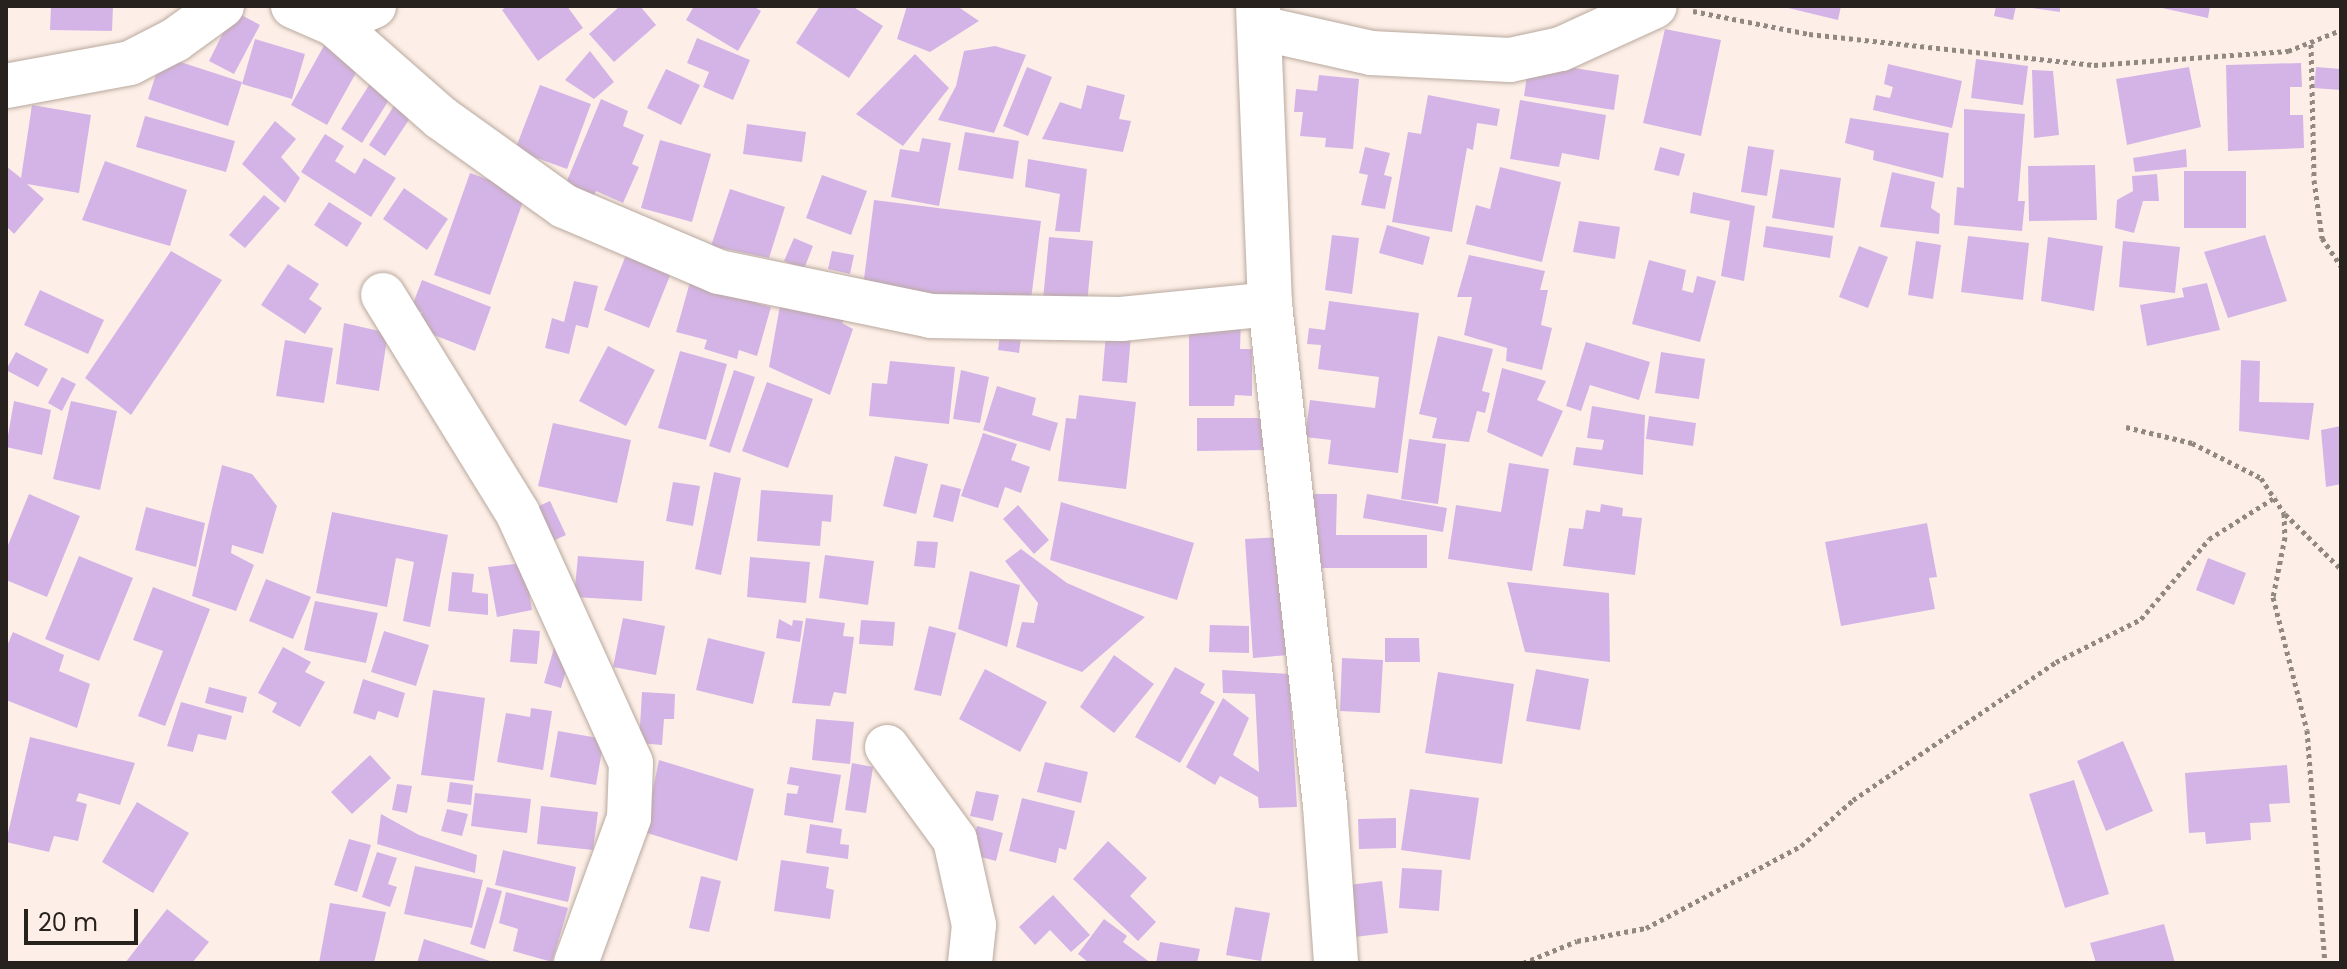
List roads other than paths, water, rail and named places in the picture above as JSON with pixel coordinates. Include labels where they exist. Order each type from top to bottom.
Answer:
[{"type":"street","points":[[6,86],[130,63],[175,40],[222,6]]},
{"type":"street","points":[[293,6],[334,24],[465,137],[564,206],[719,272],[931,316],[1121,319],[1270,304]]},
{"type":"street","points":[[334,24],[374,6]]},
{"type":"street","points":[[1336,963],[1325,805],[1270,304],[1259,17],[1371,53],[1497,60],[1561,49],[1670,8]]},
{"type":"street","points":[[383,295],[518,514],[631,763],[629,818],[576,963]]},
{"type":"street","points":[[887,747],[955,840],[974,925],[970,963]]}]
